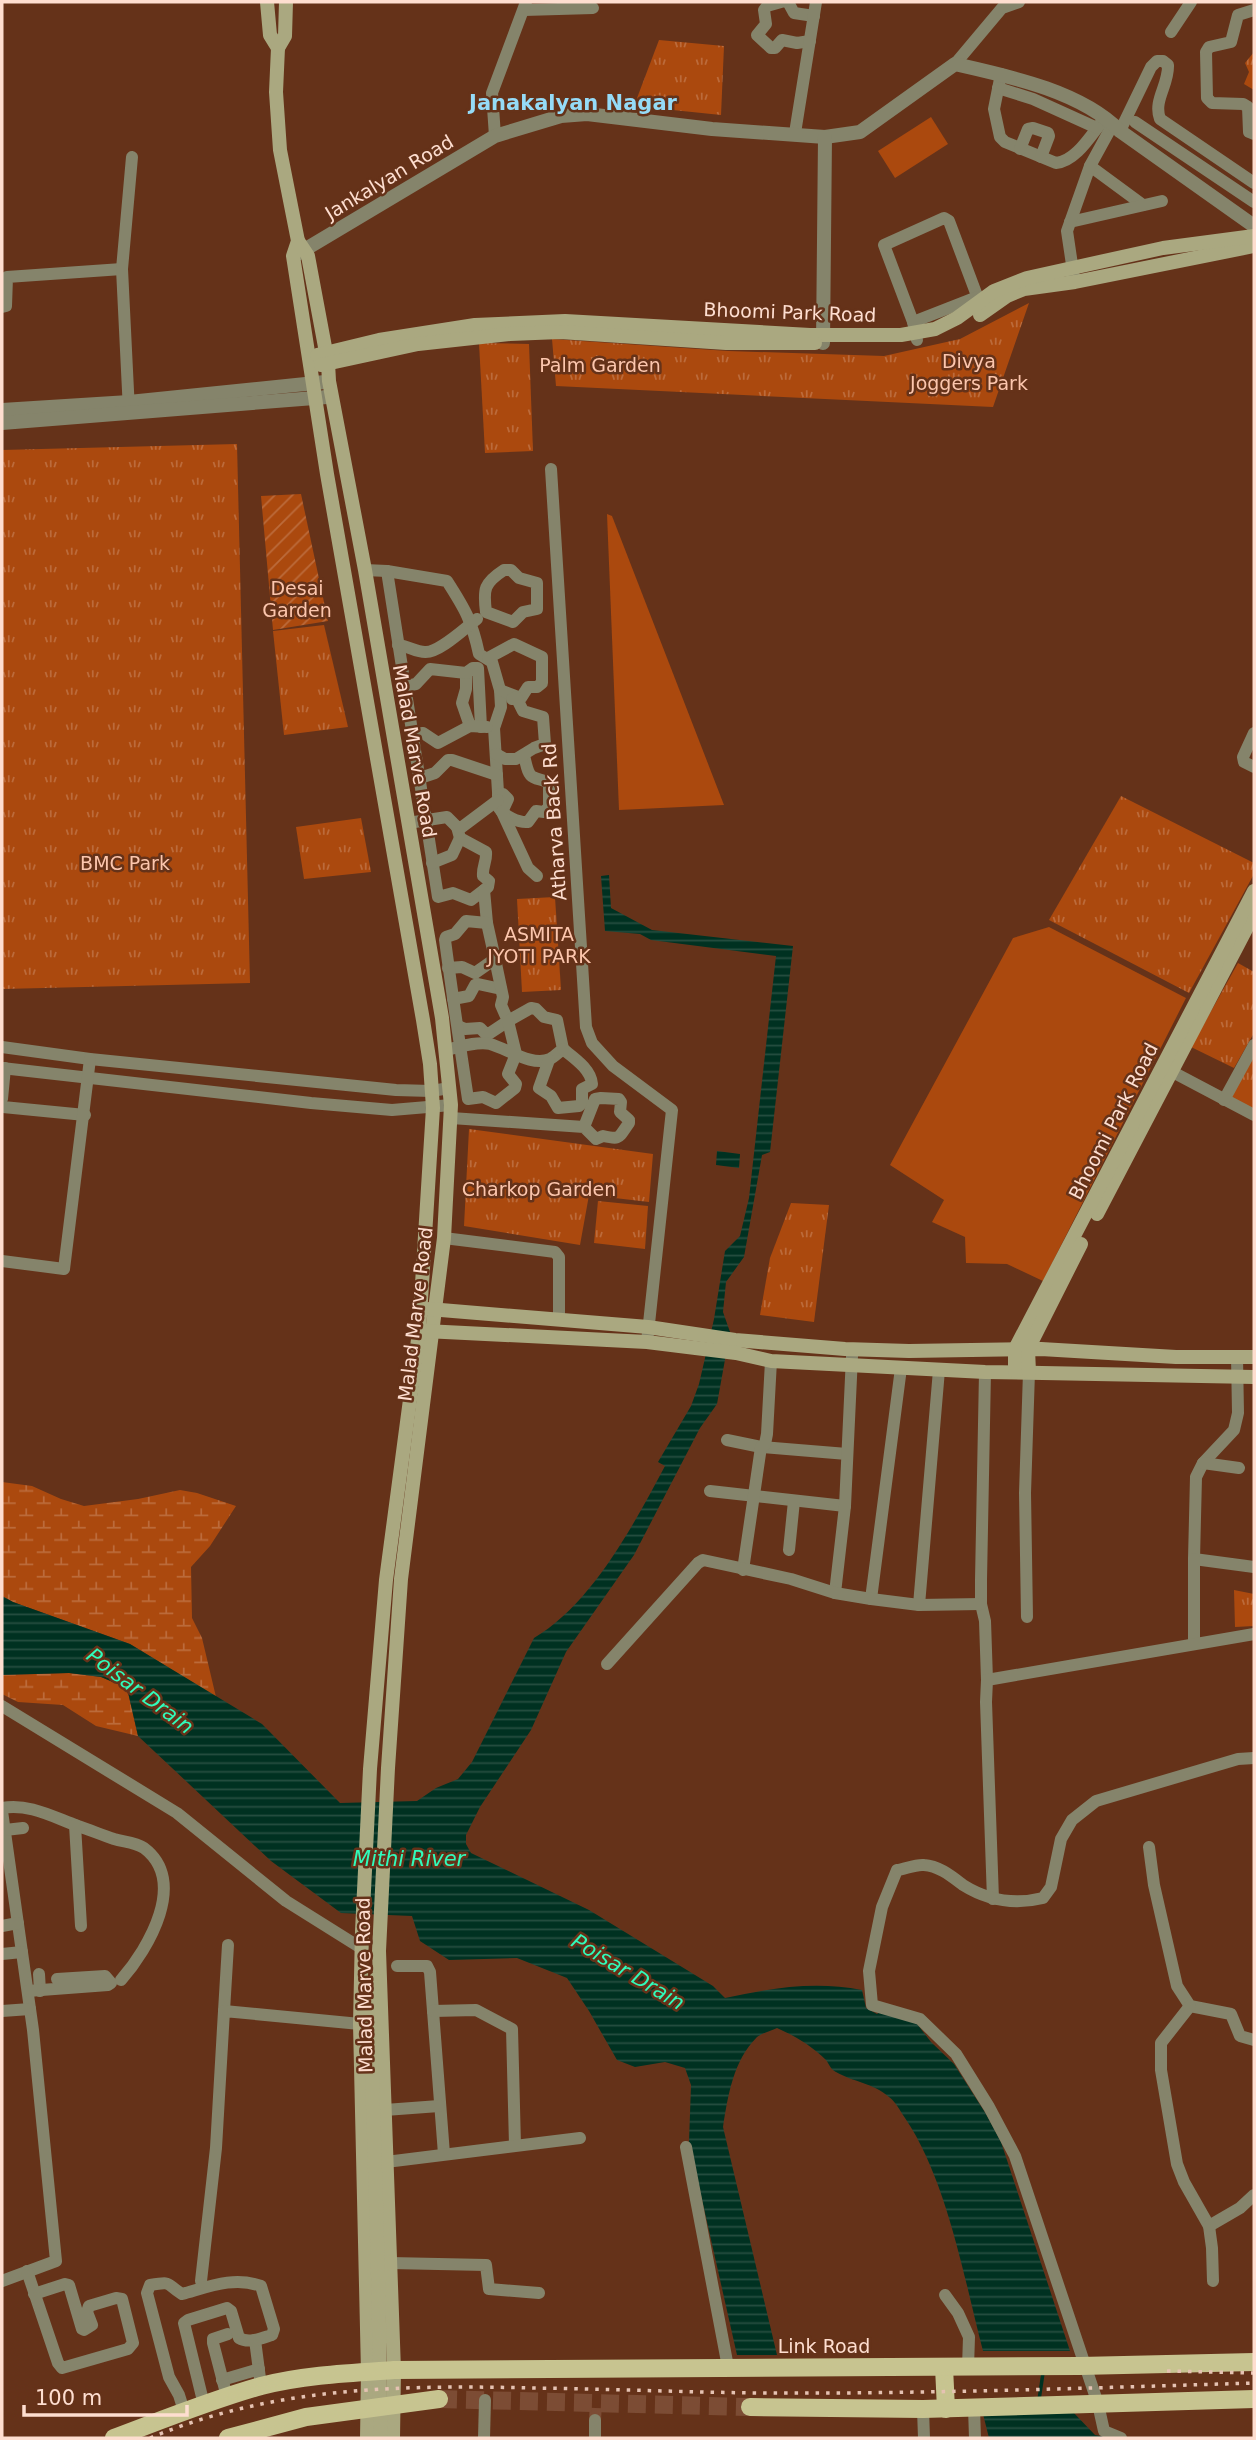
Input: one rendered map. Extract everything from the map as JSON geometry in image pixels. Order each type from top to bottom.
[{"type":"main road","points":[[267,2],[270,35],[278,48]]},
{"type":"main road","points":[[286,2],[285,36],[278,48],[276,92],[280,150],[299,250]]},
{"type":"main road","points":[[1073,275],[1163,248],[1254,236]]},
{"type":"main road","points":[[310,363],[437,336],[564,326],[720,336],[823,339],[868,339],[915,331],[944,335],[980,305],[1007,296],[1028,283],[1254,246]]},
{"type":"main road","name":"Malad Marve Road","points":[[299,250],[308,256],[365,570],[442,1018],[451,1112],[444,1238],[436,1309],[426,1331],[386,1580],[370,1769],[360,2024],[368,2372],[367,2438]]},
{"type":"main road","name":"Malad Marve Road","points":[[299,250],[314,392],[423,1020],[433,1108],[420,1309],[426,1331],[401,1579],[380,1932],[394,2370],[393,2438]]},
{"type":"main road","points":[[326,468],[345,465]]},
{"type":"main road","points":[[341,551],[361,550]]},
{"type":"main road","name":"Bhoomi Park Road","points":[[1022,1371],[1021,1349],[1251,911],[1254,891]]},
{"type":"main road","points":[[420,1309],[559,1319],[771,1361],[985,1372],[1254,1377]]},
{"type":"main road","points":[[426,1331],[647,1335],[909,1351],[1021,1349],[1176,1357],[1254,1357]]},
{"type":"main road","points":[[808,1346],[808,1363]]},
{"type":"main road","points":[[380,1966],[370,1996],[381,2360],[380,2438]]},
{"type":"main road","name":"Link Road","points":[[368,2372],[1254,2362]]},
{"type":"main road","points":[[944,2367],[946,2409]]},
{"type":"main road","points":[[114,2438],[204,2405],[224,2389],[260,2378],[294,2380],[368,2372]]},
{"type":"main road","points":[[228,2438],[306,2417],[439,2399]]},
{"type":"main road","points":[[750,2407],[946,2409],[1254,2399]]},
{"type":"street","points":[[795,133],[810,41],[813,7],[794,13],[788,2],[784,2],[767,6],[764,10],[766,24],[757,35],[771,48],[785,40],[797,43],[810,41]]},
{"type":"street","points":[[1019,2],[1001,5],[956,64],[1000,81],[1077,101],[1254,226]]},
{"type":"street","points":[[1171,32],[1191,2]]},
{"type":"street","points":[[495,136],[492,93],[525,6],[593,8]]},
{"type":"street","points":[[1254,10],[1238,15],[1231,43],[1209,47],[1206,52],[1207,98],[1212,103],[1243,104],[1248,107],[1249,132],[1254,134]]},
{"type":"street","points":[[1073,275],[1067,231],[1090,166],[1112,127],[1157,61],[1168,65],[1168,73],[1156,108],[1160,119],[1254,183]]},
{"type":"street","name":"Jankalyan Road","points":[[299,250],[495,136],[561,116],[586,114],[712,129],[825,137],[860,132],[956,64]]},
{"type":"street","points":[[1000,81],[994,109],[1000,137],[1005,142],[1056,163],[1063,162],[1112,127],[1136,120],[1254,202]]},
{"type":"street","points":[[1020,149],[1028,129],[1048,133],[1041,157]]},
{"type":"street","points":[[823,339],[825,137]]},
{"type":"street","points":[[129,408],[122,269],[132,157]]},
{"type":"street","points":[[1090,166],[1143,205]]},
{"type":"street","points":[[1070,222],[1162,201]]},
{"type":"street","points":[[944,218],[949,221],[980,305],[915,331],[884,246],[944,218]]},
{"type":"street","points":[[2,307],[6,306],[7,277],[122,269]]},
{"type":"street","points":[[314,392],[329,381]]},
{"type":"street","points":[[2,423],[129,408],[314,392],[332,397]]},
{"type":"street","points":[[2,410],[129,408]]},
{"type":"street","name":"Atharva Back Rd","points":[[551,469],[586,1027],[592,1043],[613,1066],[672,1110],[647,1335]]},
{"type":"street","points":[[365,570],[447,581],[473,623],[479,654],[492,662],[500,690],[501,707]]},
{"type":"street","points":[[486,612],[484,594],[489,580],[504,570],[511,570],[519,578],[537,583],[537,610],[523,612],[513,622],[514,644]]},
{"type":"street","points":[[387,571],[426,820],[432,863],[438,897],[453,893],[471,900],[488,887],[489,881],[483,876],[486,852],[459,833],[447,817],[426,820],[408,823]]},
{"type":"street","points":[[398,645],[428,653],[438,649],[486,612]]},
{"type":"street","points":[[486,612],[513,622]]},
{"type":"street","points":[[488,658],[514,644]]},
{"type":"street","points":[[500,690],[521,698],[528,687],[537,687],[542,682],[542,657],[514,644]]},
{"type":"street","points":[[405,686],[416,684],[430,669],[466,673],[478,668],[482,727]]},
{"type":"street","points":[[466,673],[466,689],[461,703],[482,727],[496,754],[499,802],[525,862],[537,876]]},
{"type":"street","points":[[412,734],[424,733],[438,743],[482,727],[501,707],[516,697]]},
{"type":"street","points":[[496,754],[516,759],[545,744],[543,717],[523,710],[516,697]]},
{"type":"street","points":[[1254,733],[1242,757],[1244,762],[1254,767]]},
{"type":"street","points":[[499,802],[523,822],[528,822],[536,811],[544,812],[549,807],[549,784],[545,780],[533,778],[528,772],[524,756]]},
{"type":"street","points":[[419,778],[435,773],[448,760],[497,775]]},
{"type":"street","points":[[432,863],[452,855],[462,827],[499,802]]},
{"type":"street","points":[[468,1099],[483,1097],[496,1103],[515,1088],[516,1084],[508,1072],[516,1054],[501,1005],[503,997],[487,923],[484,890]]},
{"type":"street","points":[[466,900],[467,921],[445,940],[470,1120]]},
{"type":"street","points":[[467,921],[487,923]]},
{"type":"street","points":[[449,968],[462,967],[475,972],[495,958]]},
{"type":"street","points":[[453,999],[469,996],[478,984],[501,989]]},
{"type":"street","points":[[458,1026],[465,1029],[480,1028],[487,1035],[531,1009],[536,1009],[544,1017],[557,1020],[563,1049],[578,1061],[592,1078],[592,1084],[582,1089],[582,1103],[574,1107],[558,1108],[551,1096],[539,1088],[549,1060],[563,1049]]},
{"type":"street","points":[[446,1050],[488,1043],[530,1060],[549,1060]]},
{"type":"street","points":[[1224,1100],[1254,1045]]},
{"type":"street","points":[[2,1047],[90,1059],[396,1090],[431,1091],[450,1088]]},
{"type":"street","points":[[2,1261],[64,1269],[90,1059]]},
{"type":"street","points":[[122,1082],[124,1062]]},
{"type":"street","points":[[2,1098],[4,1068],[392,1110],[433,1108],[470,1120],[577,1127],[574,1107]]},
{"type":"street","points":[[180,1089],[183,1068]]},
{"type":"street","points":[[1167,1069],[1254,1115]]},
{"type":"street","points":[[2,1105],[85,1115]]},
{"type":"street","points":[[444,1238],[555,1252],[559,1257],[559,1319]]},
{"type":"street","points":[[835,1593],[845,1506],[852,1349]]},
{"type":"street","points":[[1194,1643],[1196,1477],[1201,1467],[1234,1430],[1238,1413],[1237,1357]]},
{"type":"street","points":[[743,1570],[761,1447],[765,1444],[767,1433],[771,1361]]},
{"type":"street","points":[[871,1599],[901,1367]]},
{"type":"street","points":[[919,1605],[939,1370]]},
{"type":"street","points":[[1022,1371],[1027,1617]]},
{"type":"street","points":[[985,1372],[981,1604],[985,1621],[985,1702],[993,1899]]},
{"type":"street","points":[[727,1440],[761,1447],[847,1454]]},
{"type":"street","points":[[1201,1467],[1237,1470]]},
{"type":"street","points":[[710,1491],[845,1506]]},
{"type":"street","points":[[789,1550],[794,1501]]},
{"type":"street","points":[[1194,1559],[1254,1567]]},
{"type":"street","points":[[607,1664],[703,1560],[791,1579],[835,1593],[871,1599],[919,1605],[981,1604]]},
{"type":"street","points":[[987,1680],[1254,1634]]},
{"type":"street","points":[[2,1706],[177,1813],[286,1901],[361,1948]]},
{"type":"street","points":[[1121,2438],[1104,2431],[1090,2405],[1083,2366],[1015,2156],[989,2107],[956,2054],[920,2018],[872,2005],[869,1971],[882,1907],[897,1870],[923,1865],[948,1873],[965,1886],[993,1899],[1031,1901],[1043,1898],[1051,1887],[1061,1839],[1072,1820],[1096,1801],[1238,1759],[1254,1758]]},
{"type":"street","points":[[2,2281],[56,2261],[30,2009],[35,1974],[22,1952],[2,1809],[13,1806],[37,1810],[138,1844],[158,1862],[164,1875],[161,1904],[149,1939],[121,1980]]},
{"type":"street","points":[[75,1825],[81,1926]]},
{"type":"street","points":[[5,1830],[23,1828]]},
{"type":"street","points":[[1149,1847],[1154,1885],[1177,1986],[1190,2006],[1231,2014],[1240,2036],[1254,2040]]},
{"type":"street","points":[[2,1926],[18,1923]]},
{"type":"street","points":[[201,2281],[216,2148],[229,1945]]},
{"type":"street","points":[[2,1954],[22,1952]]},
{"type":"street","points":[[397,1966],[427,1966],[430,1972],[444,2154]]},
{"type":"street","points":[[34,1991],[111,1983],[105,1976],[57,1979]]},
{"type":"street","points":[[1190,2006],[1161,2043],[1161,2070],[1177,2164],[1209,2226],[1213,2281]]},
{"type":"street","points":[[2,2011],[30,2009]]},
{"type":"street","points":[[433,2011],[476,2010],[512,2029],[515,2145]]},
{"type":"street","points":[[224,2011],[360,2024]]},
{"type":"street","points":[[385,2110],[439,2106]]},
{"type":"street","points":[[386,2162],[580,2138]]},
{"type":"street","points":[[686,2147],[728,2367]]},
{"type":"street","points":[[1209,2226],[1240,2208],[1254,2195]]},
{"type":"street","points":[[390,2263],[486,2264],[489,2289],[539,2293]]},
{"type":"street","points":[[27,2271],[34,2294],[58,2363],[62,2368],[128,2349],[133,2343],[122,2300],[116,2298],[89,2306],[87,2312],[92,2325],[84,2330],[69,2285],[34,2294]]},
{"type":"street","points":[[184,2411],[169,2377],[147,2293],[150,2285],[166,2282],[182,2294],[230,2281],[261,2286],[274,2329],[272,2335],[244,2342],[239,2339],[231,2311],[227,2308],[184,2323],[204,2405]]},
{"type":"street","points":[[945,2295],[970,2337],[974,2367]]},
{"type":"street","points":[[224,2389],[214,2339],[228,2334]]},
{"type":"street","points":[[255,2340],[260,2378]]},
{"type":"street","points":[[484,2438],[485,2400]]},
{"type":"street","points":[[975,2438],[978,2408]]},
{"type":"street","points":[[923,2409],[924,2438]]},
{"type":"street","points":[[594,2438],[595,2420]]},
{"type":"green space","points":[[659,40],[724,46],[721,115],[634,106]]},
{"type":"green space","points":[[1254,52],[1254,90],[1244,84],[1249,72],[1245,63]]},
{"type":"green space","points":[[931,117],[948,144],[895,178],[878,151]]},
{"type":"green space","name":"Divya Joggers Park","points":[[1029,303],[993,407],[556,386],[552,339],[728,351],[884,356],[960,339]]},
{"type":"green space","points":[[479,343],[529,344],[533,451],[485,453]]},
{"type":"green space","name":"BMC Park","points":[[237,444],[250,983],[2,989],[2,450]]},
{"type":"green space","name":"Desai Garden","points":[[301,494],[328,621],[273,630],[261,496]]},
{"type":"green space","points":[[607,514],[612,516],[724,805],[619,810]]},
{"type":"green space","points":[[324,625],[348,727],[284,735],[273,631]]},
{"type":"green space","points":[[1121,796],[1254,863],[1254,874],[1189,993],[1049,920]]},
{"type":"green space","points":[[361,818],[371,872],[304,879],[296,827]]},
{"type":"green space","name":"ASMITA JYOTI PARK","points":[[555,897],[561,990],[522,992],[517,899]]},
{"type":"green space","points":[[1049,927],[1186,998],[1043,1281],[1007,1264],[966,1263],[965,1237],[932,1222],[944,1200],[890,1165],[1013,938]]},
{"type":"green space","points":[[1238,963],[1254,972],[1254,1033],[1234,1068],[1191,1047]]},
{"type":"green space","points":[[1254,1051],[1254,1115],[1227,1101]]},
{"type":"green space","name":"Charkop Garden","points":[[469,1129],[653,1154],[649,1202],[589,1195],[580,1245],[464,1226]]},
{"type":"green space","points":[[598,1201],[648,1206],[645,1249],[594,1243]]},
{"type":"green space","points":[[791,1203],[829,1205],[814,1322],[760,1315],[770,1258]]},
{"type":"green space","points":[[2,1482],[32,1486],[84,1506],[180,1490],[236,1506],[210,1546],[191,1567],[192,1618],[202,1638],[216,1697],[130,1644],[2,1596]]},
{"type":"green space","points":[[1234,1590],[1254,1594],[1254,1626],[1235,1627]]},
{"type":"green space","points":[[69,1673],[101,1677],[127,1688],[138,1736],[96,1726],[63,1705],[18,1702],[2,1694],[2,1675]]},
{"type":"water","name":"Mithi River","points":[[609,875],[611,908],[652,930],[793,946],[770,1152],[762,1155],[744,1257],[726,1282],[723,1312],[730,1332],[717,1404],[700,1428],[634,1555],[566,1652],[531,1730],[480,1807],[466,1835],[466,1844],[471,1853],[589,1910],[713,1986],[725,1998],[793,1987],[844,1987],[862,1990],[866,2008],[877,2014],[886,2008],[914,2020],[931,2042],[954,2064],[1001,2142],[1070,2351],[983,2351],[943,2200],[920,2143],[905,2118],[894,2101],[883,2092],[834,2071],[815,2050],[777,2028],[757,2037],[742,2057],[733,2079],[723,2127],[777,2355],[737,2355],[689,2142],[691,2085],[685,2068],[665,2062],[635,2067],[617,2060],[567,1978],[517,1958],[449,1960],[420,1941],[412,1916],[341,1913],[271,1861],[138,1736],[127,1688],[101,1677],[69,1673],[2,1675],[2,1596],[130,1644],[262,1724],[340,1803],[417,1801],[436,1788],[458,1779],[472,1762],[534,1638],[575,1605],[593,1584],[640,1513],[665,1466],[658,1462],[691,1406],[699,1384],[714,1319],[725,1251],[740,1236],[749,1198],[776,956],[651,940],[640,934],[605,931],[601,876]]},
{"type":"water","points":[[717,1151],[740,1154],[739,1168],[716,1165]]},
{"type":"water","points":[[982,2410],[1073,2412],[1095,2435],[1112,2438],[989,2438]]},
{"type":"waterway","name":"Poisar Drain","points":[[1039,2400],[1043,2373]]},
{"type":"tunnel","points":[[439,2399],[750,2407]]},
{"type":"tunnel","points":[[595,2420],[596,2403]]},
{"type":"railway","points":[[1167,2371],[1254,2373]]},
{"type":"railway","points":[[150,2438],[244,2408],[339,2392],[388,2389],[485,2387],[820,2393],[1254,2383]]},
{"type":"district","name":"Janakalyan Nagar","points":[[573,103]]},
{"type":"park label","name":"Palm Garden","points":[[600,365]]}]
